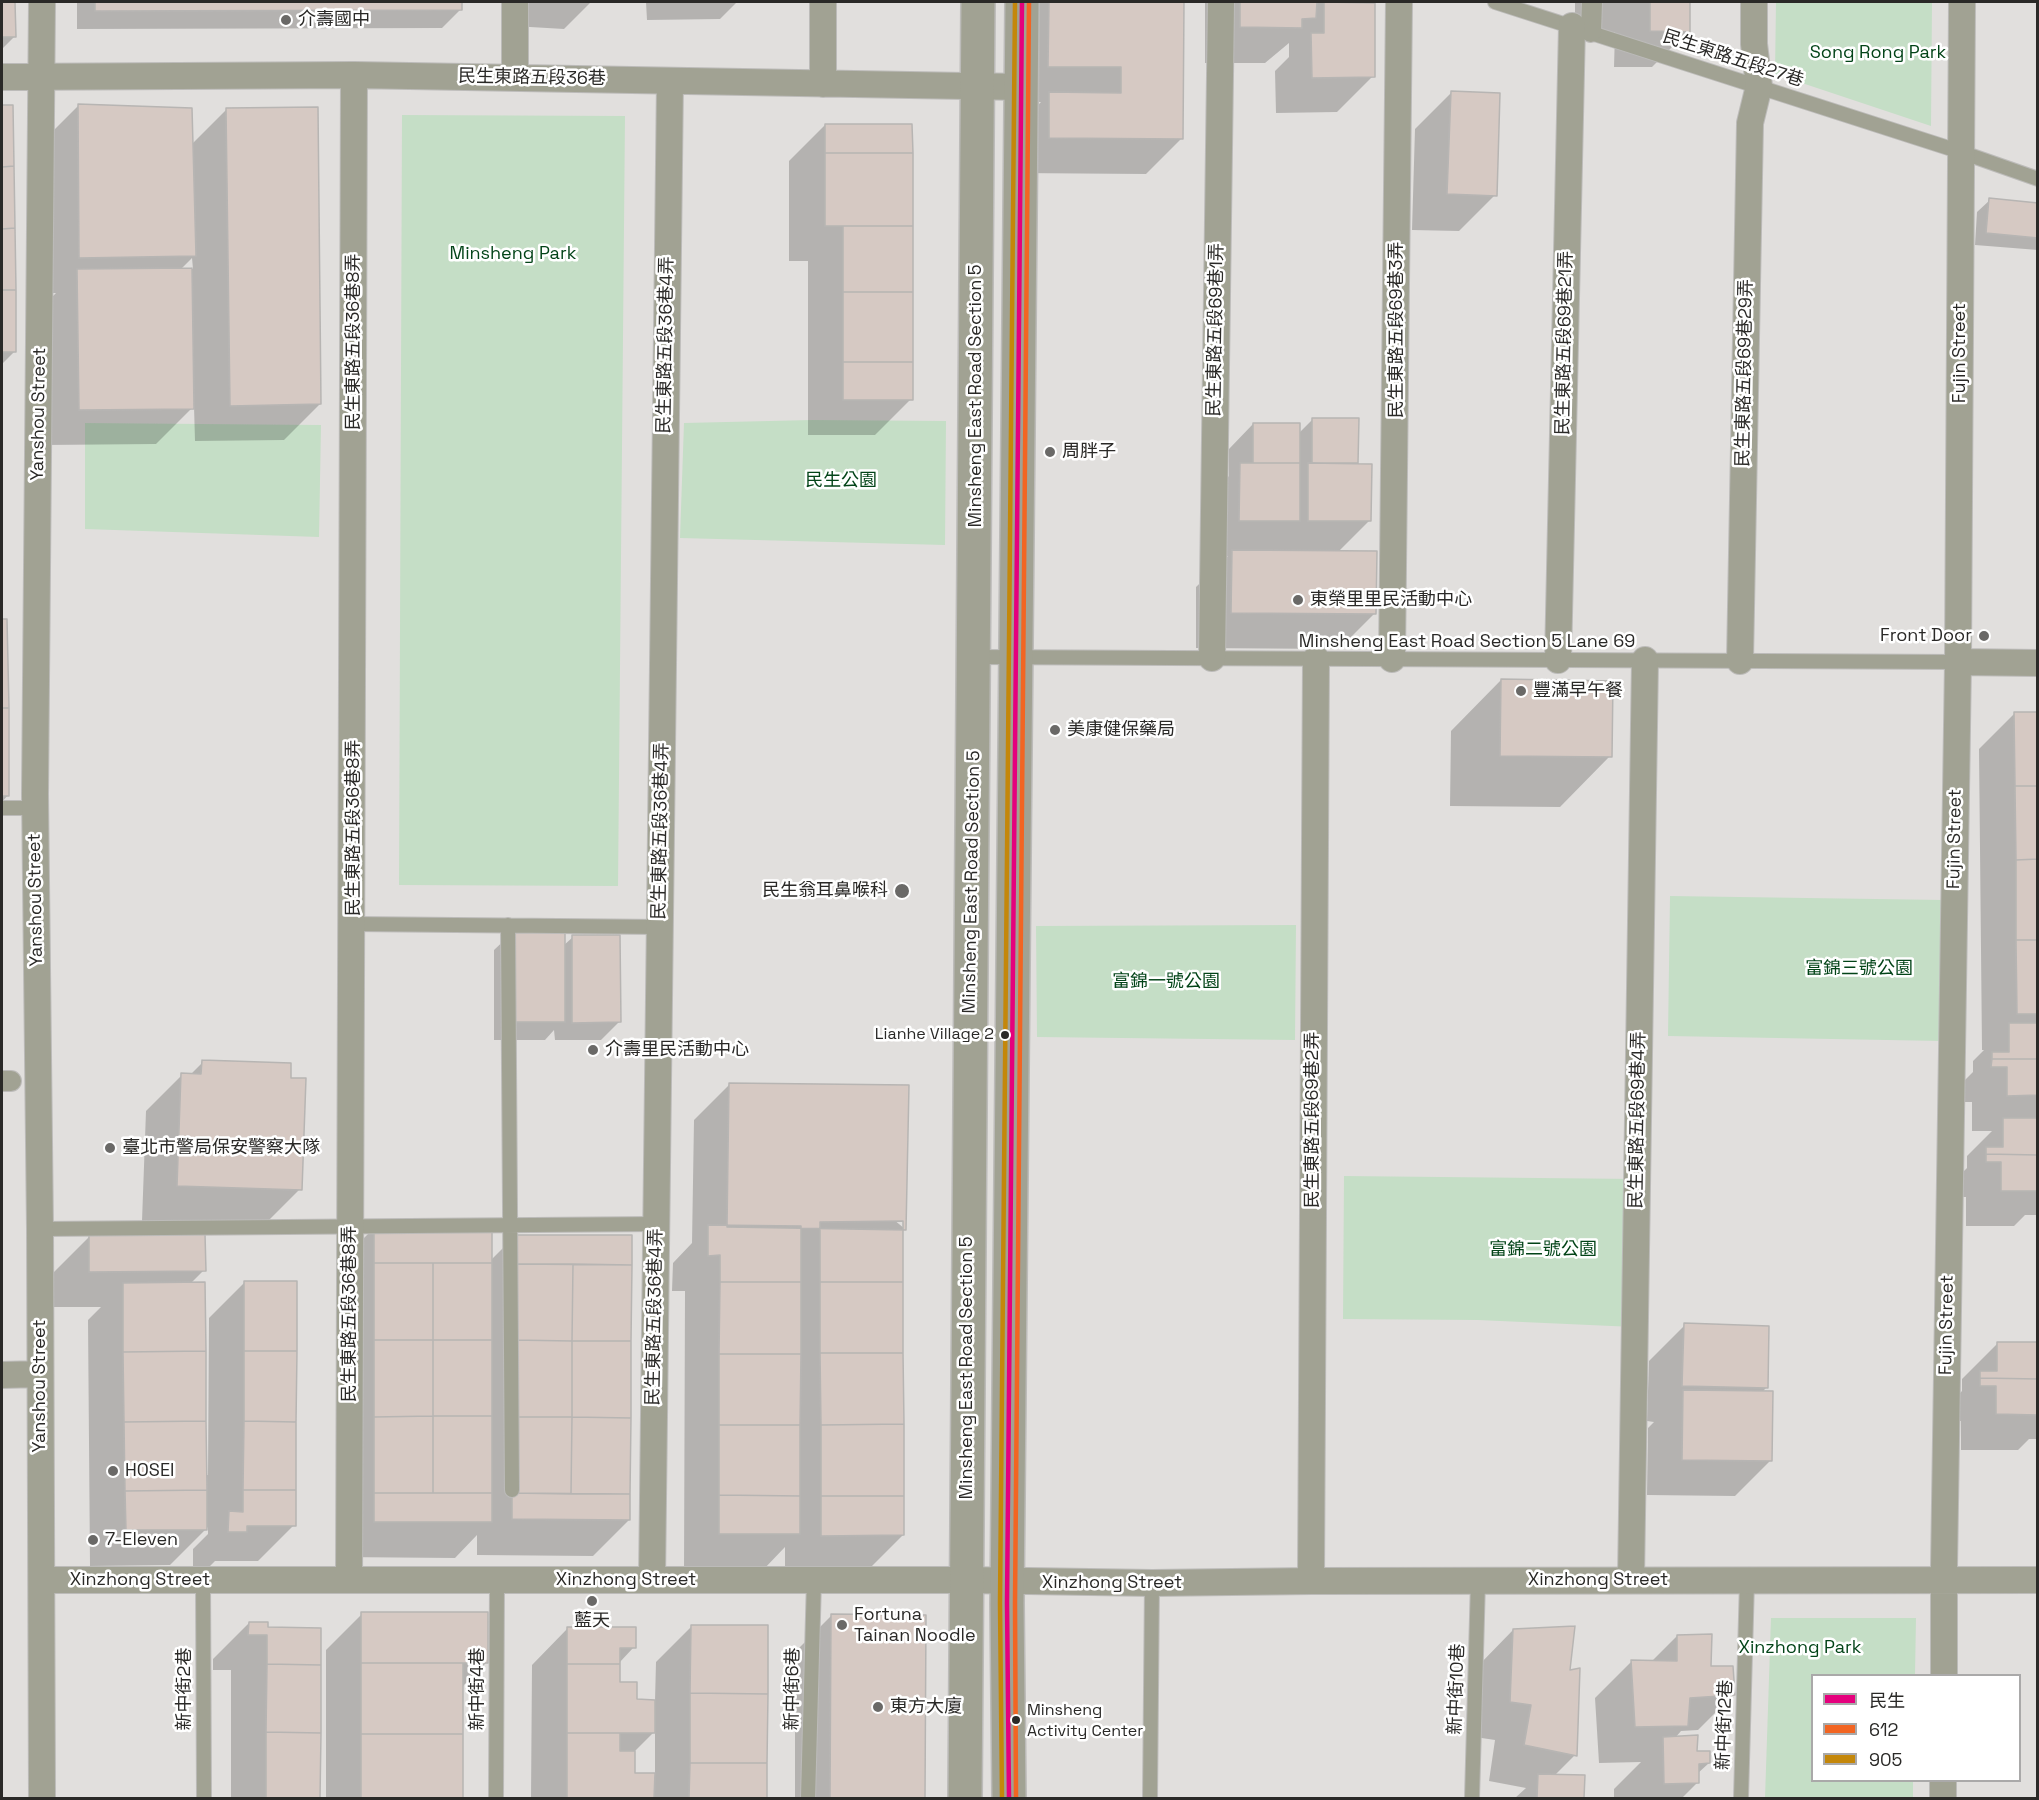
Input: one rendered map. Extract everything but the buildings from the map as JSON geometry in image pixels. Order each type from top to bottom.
[{"type":"street","name":"Yanshou Street","points":[[42,2],[35,808],[40,1229],[42,1798]]},
{"type":"street","points":[[515,78],[516,2]]},
{"type":"street","points":[[823,2],[824,84]]},
{"type":"street","name":"Minsheng East Road Section 5","points":[[965,1798],[978,2]]},
{"type":"street","points":[[1009,1798],[1008,1582],[1022,2]]},
{"type":"street","name":"民生東路五段69巷1弄","points":[[1212,658],[1221,2]]},
{"type":"street","name":"民生東路五段69巷3弄","points":[[1392,659],[1399,2]]},
{"type":"street","points":[[1582,29],[1592,2]]},
{"type":"street","points":[[1754,2],[1754,44],[1759,86]]},
{"type":"street","name":"Fujin Street","points":[[1944,1674],[1958,662],[1962,2]]},
{"type":"street","name":"民生東路五段69巷21弄","points":[[1558,660],[1582,29]]},
{"type":"street","name":"民生東路五段36巷","points":[[2,77],[354,75],[1021,87]]},
{"type":"street","name":"民生東路五段36巷8弄","points":[[350,1580],[354,75]]},
{"type":"street","name":"民生東路五段36巷4弄","points":[[652,1580],[670,81]]},
{"type":"street","name":"民生東路五段69巷29弄","points":[[1740,661],[1750,123],[1759,86]]},
{"type":"street","name":"民生東路五段69巷2弄","points":[[1311,1581],[1316,659]]},
{"type":"street","name":"民生東路五段69巷4弄","points":[[1631,1580],[1645,660]]},
{"type":"street","points":[[1958,662],[2037,663]]},
{"type":"street","points":[[2,1375],[39,1374]]},
{"type":"street","name":"Xinzhong Street","points":[[42,1580],[965,1580],[1152,1583],[2037,1580]]},
{"type":"street","points":[[1943,1782],[1943,1798]]},
{"type":"lane","name":"民生東路五段27巷","points":[[1495,2],[1759,86],[2037,179]]},
{"type":"lane","name":"Minsheng East Road Section 5 Lane 69","points":[[975,657],[1958,662]]},
{"type":"lane","points":[[2,808],[35,808]]},
{"type":"lane","points":[[353,924],[660,927]]},
{"type":"lane","points":[[508,925],[512,1490]]},
{"type":"lane","points":[[40,1229],[656,1224]]},
{"type":"lane","name":"新中街2巷","points":[[203,1580],[204,1798]]},
{"type":"lane","name":"新中街4巷","points":[[496,1798],[497,1580]]},
{"type":"lane","name":"新中街6巷","points":[[808,1798],[814,1580]]},
{"type":"lane","name":"新中街10巷","points":[[1472,1798],[1478,1581]]},
{"type":"lane","name":"新中街12巷","points":[[1742,1798],[1748,1581]]},
{"type":"lane","points":[[1150,1798],[1152,1583]]},
{"type":"green space","name":"Song Rong Park","points":[[1776,2],[1932,2],[1931,126],[1775,74]]},
{"type":"green space","name":"Minsheng Park","points":[[402,115],[625,116],[618,886],[399,885]]},
{"type":"green space","name":"民生公園","points":[[812,420],[946,421],[945,545],[680,538],[684,423]]},
{"type":"green space","points":[[85,423],[321,425],[319,537],[85,529]]},
{"type":"green space","name":"富錦三號公園","points":[[1670,896],[1944,900],[1942,1041],[1668,1036]]},
{"type":"green space","name":"富錦一號公園","points":[[1296,925],[1295,1040],[1037,1037],[1036,926]]},
{"type":"green space","name":"富錦二號公園","points":[[1344,1176],[1636,1179],[1634,1327],[1478,1320],[1343,1319]]},
{"type":"green space","name":"Xinzhong Park","points":[[1771,1618],[1916,1618],[1915,1674],[1811,1674],[1811,1782],[1913,1782],[1913,1798],[1765,1798]]},
{"type":"transit line","name":"905","points":[[1002,1798],[1000,1603],[1015,2]]},
{"type":"transit line","name":"民生","points":[[1009,1798],[1007,1603],[1022,2]]},
{"type":"transit line","name":"612","points":[[1016,1798],[1015,1603],[1029,2]]},
{"type":"place","name":"介壽國中","points":[[286,20]]},
{"type":"place","name":"周胖子","points":[[1050,452]]},
{"type":"place","name":"東榮里里民活動中心","points":[[1298,600]]},
{"type":"place","name":"Front Door","points":[[1984,636]]},
{"type":"place","name":"豐滿早午餐","points":[[1521,691]]},
{"type":"place","name":"美康健保藥局","points":[[1055,730]]},
{"type":"place","name":"民生翁耳鼻喉科","points":[[902,891]]},
{"type":"place","name":"Lianhe Village 2","points":[[1005,1035]]},
{"type":"place","name":"介壽里民活動中心","points":[[593,1050]]},
{"type":"place","name":"臺北市警局保安警察大隊","points":[[110,1148]]},
{"type":"place","name":"HOSEI","points":[[113,1471]]},
{"type":"place","name":"7-Eleven","points":[[93,1540]]},
{"type":"place","name":"藍天","points":[[592,1601]]},
{"type":"place","name":"Fortuna Tainan Noodle","points":[[842,1625]]},
{"type":"place","name":"東方大廈","points":[[878,1707]]},
{"type":"place","name":"Minsheng Activity Center","points":[[1016,1720]]}]
